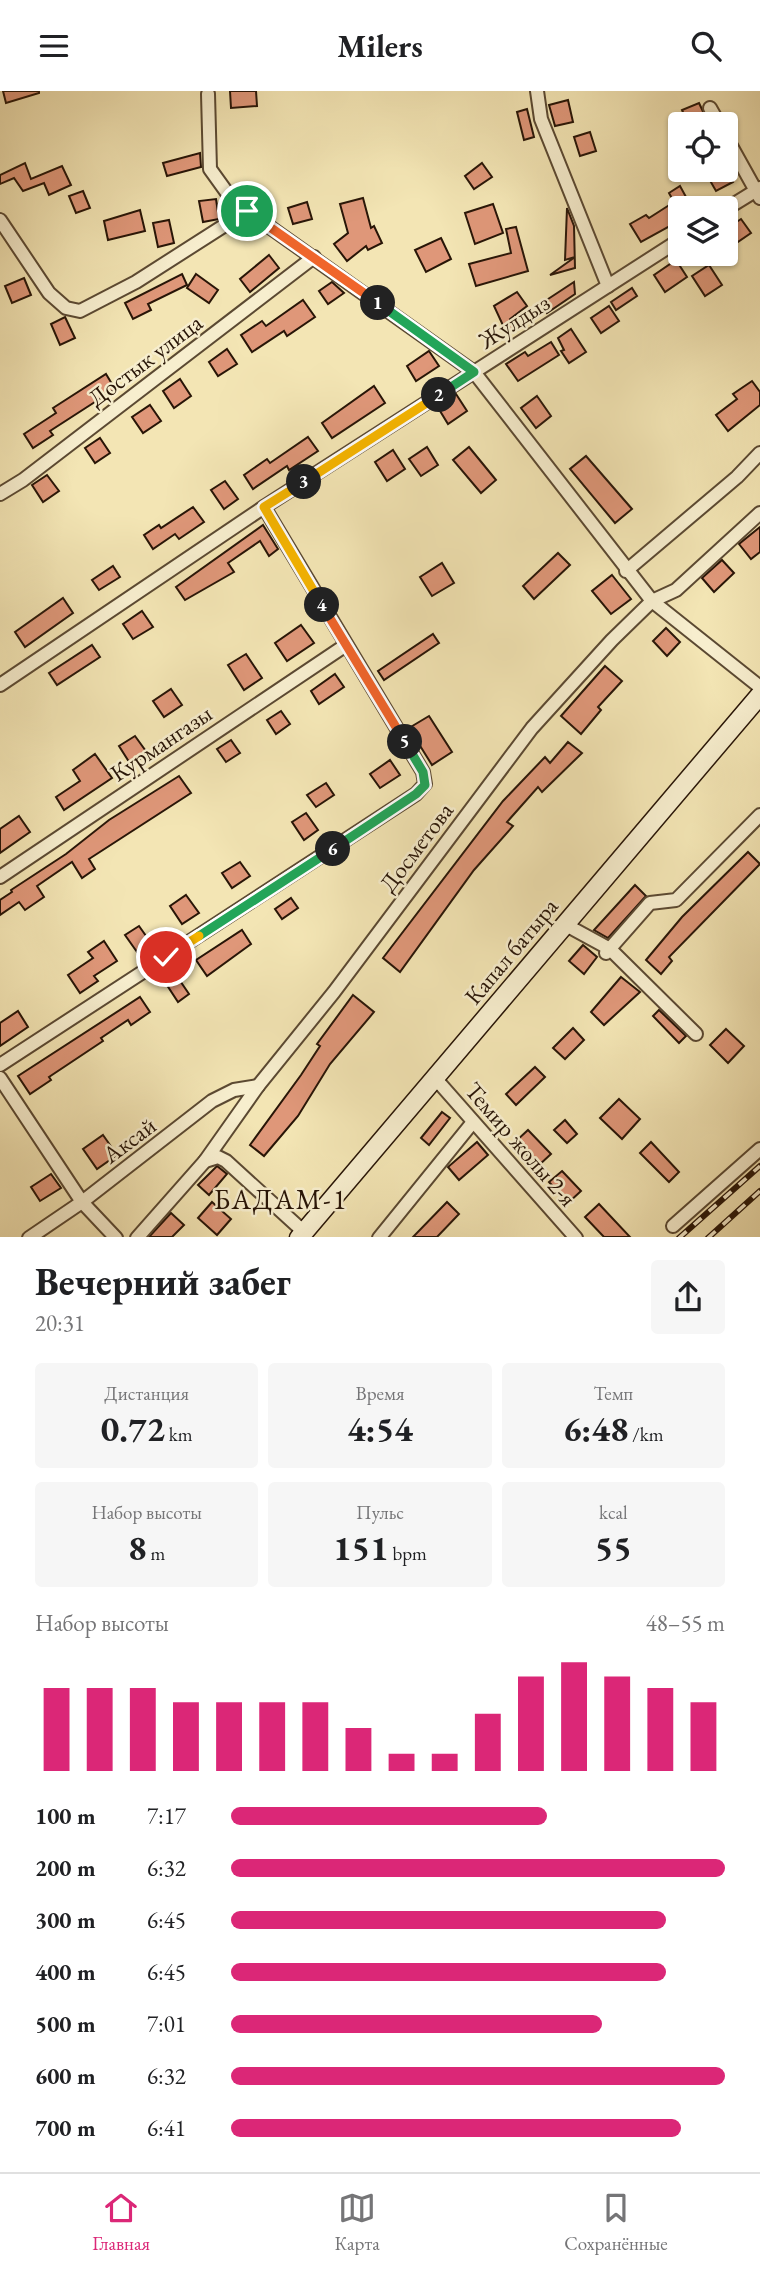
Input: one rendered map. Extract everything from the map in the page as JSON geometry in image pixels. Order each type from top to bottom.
[{"type":"main road","name":"Капал батыра","points":[[302,1235],[760,695]]},
{"type":"street","points":[[537,91],[541,119],[608,285]]},
{"type":"street","points":[[208,94],[210,169],[233,201],[474,372],[544,460],[626,571],[652,601],[760,687]]},
{"type":"street","points":[[710,108],[712,112]]},
{"type":"street","points":[[738,157],[759,192],[738,203]]},
{"type":"street","points":[[0,220],[49,293],[66,308],[80,310],[136,282],[247,211]]},
{"type":"street","name":"Жулдыз","points":[[0,685],[264,507],[668,247]]},
{"type":"street","name":"Достык улица","points":[[0,494],[23,480],[314,257]]},
{"type":"street","points":[[626,571],[737,477],[760,453]]},
{"type":"street","points":[[0,1065],[416,794],[425,785],[423,772],[264,507]]},
{"type":"street","name":"Досметова","points":[[137,1237],[205,1161],[258,1086],[334,992],[532,728],[603,649],[652,601],[676,590],[760,513]]},
{"type":"street","name":"Курмангазы","points":[[0,877],[346,645]]},
{"type":"street","points":[[608,951],[650,903],[676,900],[760,815]]},
{"type":"street","points":[[566,925],[608,951],[696,1034]]},
{"type":"street","points":[[0,1078],[82,1202],[116,1237]]},
{"type":"street","name":"Темир жолы 2-я","points":[[435,1078],[576,1237]]},
{"type":"street","name":"Аксай","points":[[29,1237],[82,1202],[212,1101],[234,1090],[258,1086]]},
{"type":"street","points":[[379,1237],[473,1122]]},
{"type":"street","points":[[673,1226],[760,1149]]},
{"type":"street","points":[[205,1161],[218,1157],[226,1161],[302,1235]]},
{"type":"building","points":[[3,91],[39,91],[39,93],[6,103]]},
{"type":"building","points":[[230,91],[256,91],[257,106],[231,108]]},
{"type":"building","points":[[568,100],[573,122],[555,126],[549,105]]},
{"type":"building","points":[[699,103],[703,112],[683,112],[682,110]]},
{"type":"building","points":[[527,109],[534,137],[524,140],[517,112]]},
{"type":"building","points":[[590,132],[596,151],[580,156],[574,137]]},
{"type":"building","points":[[200,153],[201,167],[167,176],[163,163]]},
{"type":"building","points":[[25,163],[31,179],[62,166],[71,185],[49,195],[44,183],[23,191],[14,178],[0,184],[0,175]]},
{"type":"building","points":[[482,163],[492,177],[474,189],[465,176]]},
{"type":"building","points":[[711,182],[733,182],[716,191]]},
{"type":"building","points":[[680,186],[685,196],[671,196],[669,193]]},
{"type":"building","points":[[83,191],[90,208],[76,213],[69,196]]},
{"type":"building","points":[[363,198],[371,228],[374,226],[382,243],[368,250],[366,246],[347,261],[334,244],[348,233],[340,204]]},
{"type":"building","points":[[216,199],[219,219],[203,222],[199,201]]},
{"type":"building","points":[[307,202],[312,219],[293,224],[288,208]]},
{"type":"building","points":[[493,204],[503,233],[475,244],[465,213]]},
{"type":"building","points":[[668,206],[668,227],[641,242],[630,224],[646,215],[649,218]]},
{"type":"building","points":[[567,208],[574,226],[575,257],[565,260]]},
{"type":"building","points":[[140,210],[145,231],[108,240],[104,221]]},
{"type":"building","points":[[741,219],[751,233],[738,242],[738,221]]},
{"type":"building","points":[[169,220],[174,243],[158,247],[153,223]]},
{"type":"building","points":[[516,227],[528,271],[476,286],[469,264],[511,253],[506,229]]},
{"type":"building","points":[[441,238],[451,259],[426,272],[415,250]]},
{"type":"building","points":[[269,255],[279,268],[250,292],[240,279]]},
{"type":"building","points":[[575,257],[575,268],[550,275]]},
{"type":"building","points":[[668,265],[680,266],[687,277],[665,292],[654,275]]},
{"type":"building","points":[[710,266],[722,285],[705,296],[692,276]]},
{"type":"building","points":[[182,274],[187,285],[148,304],[151,310],[133,319],[125,303]]},
{"type":"building","points":[[196,274],[218,290],[209,303],[187,288]]},
{"type":"building","points":[[24,278],[31,295],[12,303],[5,286]]},
{"type":"building","points":[[332,282],[344,293],[328,304],[319,291]]},
{"type":"building","points":[[574,282],[575,294],[547,313],[542,303]]},
{"type":"building","points":[[632,288],[637,296],[616,310],[611,302]]},
{"type":"building","points":[[517,292],[527,306],[510,319],[514,330],[507,334],[494,306]]},
{"type":"building","points":[[303,300],[315,317],[287,336],[284,331],[252,352],[241,335],[262,321],[266,326]]},
{"type":"building","points":[[609,306],[619,321],[601,333],[591,318]]},
{"type":"building","points":[[65,317],[75,338],[60,345],[51,324]]},
{"type":"building","points":[[571,329],[586,352],[569,363],[561,351],[564,350],[558,338]]},
{"type":"building","points":[[551,342],[559,355],[518,381],[506,364],[525,352],[528,356]]},
{"type":"building","points":[[227,349],[237,364],[218,376],[209,362]]},
{"type":"building","points":[[429,351],[439,366],[416,381],[407,366]]},
{"type":"building","points":[[106,374],[115,389],[50,431],[53,435],[33,448],[24,434],[56,413],[53,408]]},
{"type":"building","points":[[180,379],[191,396],[174,408],[163,391]]},
{"type":"building","points":[[752,381],[760,392],[760,405],[728,431],[716,415],[737,399],[733,394]]},
{"type":"building","points":[[374,386],[385,403],[332,438],[322,423]]},
{"type":"building","points":[[456,394],[467,411],[448,424],[437,406]]},
{"type":"building","points":[[537,396],[551,416],[536,428],[521,408]]},
{"type":"building","points":[[150,405],[161,421],[143,433],[132,417]]},
{"type":"building","points":[[308,437],[318,451],[289,470],[287,466],[253,489],[244,475],[267,459],[270,463]]},
{"type":"building","points":[[100,438],[110,453],[95,463],[85,448]]},
{"type":"building","points":[[427,447],[438,465],[421,476],[409,459]]},
{"type":"building","points":[[469,447],[496,480],[481,493],[453,460]]},
{"type":"building","points":[[393,450],[405,469],[387,481],[375,462]]},
{"type":"building","points":[[586,456],[632,509],[615,523],[570,469]]},
{"type":"building","points":[[47,475],[59,491],[43,502],[32,485]]},
{"type":"building","points":[[225,481],[238,499],[224,509],[211,490]]},
{"type":"building","points":[[193,507],[204,522],[179,539],[175,534],[153,549],[144,535],[159,525],[161,528]]},
{"type":"building","points":[[263,525],[278,549],[269,556],[260,541],[228,563],[234,572],[185,600],[176,587]]},
{"type":"building","points":[[760,527],[760,552],[751,559],[739,544]]},
{"type":"building","points":[[558,553],[570,565],[534,599],[523,586]]},
{"type":"building","points":[[722,560],[734,573],[714,592],[702,578]]},
{"type":"building","points":[[442,563],[454,583],[432,596],[420,577]]},
{"type":"building","points":[[113,566],[120,577],[99,590],[92,580]]},
{"type":"building","points":[[612,575],[631,599],[611,614],[592,591]]},
{"type":"building","points":[[63,598],[73,613],[25,647],[15,632]]},
{"type":"building","points":[[142,611],[153,627],[133,639],[123,624]]},
{"type":"building","points":[[301,625],[314,643],[287,661],[275,643]]},
{"type":"building","points":[[666,628],[680,642],[667,656],[653,641]]},
{"type":"building","points":[[433,634],[439,643],[384,680],[378,671]]},
{"type":"building","points":[[92,645],[100,657],[57,685],[49,673]]},
{"type":"building","points":[[246,654],[262,678],[244,690],[228,665]]},
{"type":"building","points":[[605,666],[622,681],[598,707],[601,710],[581,734],[561,716]]},
{"type":"building","points":[[335,674],[344,687],[319,704],[311,691]]},
{"type":"building","points":[[171,689],[182,705],[164,717],[153,701]]},
{"type":"building","points":[[281,711],[290,724],[276,734],[267,720]]},
{"type":"building","points":[[429,716],[452,752],[432,765],[409,728]]},
{"type":"building","points":[[135,736],[148,754],[131,765],[119,746]]},
{"type":"building","points":[[231,740],[240,753],[226,762],[217,749]]},
{"type":"building","points":[[568,742],[582,753],[542,792],[538,787],[507,822],[513,826],[474,870],[400,972],[383,958],[503,801],[545,757],[550,763]]},
{"type":"building","points":[[95,754],[112,778],[64,810],[56,797],[80,781],[73,770]]},
{"type":"building","points":[[390,760],[400,775],[380,788],[370,774]]},
{"type":"building","points":[[179,776],[191,793],[89,859],[95,869],[82,878],[72,862],[37,886],[44,897],[25,910],[19,902],[0,915],[0,900],[12,892],[11,890],[66,854],[109,820]]},
{"type":"building","points":[[326,783],[334,795],[316,807],[307,795]]},
{"type":"building","points":[[306,813],[318,830],[304,840],[292,822]]},
{"type":"building","points":[[19,816],[30,832],[0,853],[0,829]]},
{"type":"building","points":[[748,852],[760,864],[669,957],[672,961],[661,974],[646,960],[682,917]]},
{"type":"building","points":[[240,862],[250,876],[232,888],[222,873]]},
{"type":"building","points":[[635,885],[646,896],[608,938],[594,930]]},
{"type":"building","points":[[186,895],[199,913],[182,924],[170,906]]},
{"type":"building","points":[[291,898],[298,908],[282,919],[275,909]]},
{"type":"building","points":[[139,926],[151,943],[137,952],[125,935]]},
{"type":"building","points":[[242,930],[251,944],[207,976],[196,960]]},
{"type":"building","points":[[104,941],[117,961],[94,976],[98,981],[80,993],[68,975],[93,958],[88,952]]},
{"type":"building","points":[[583,945],[597,957],[584,974],[569,961]]},
{"type":"building","points":[[172,969],[189,994],[178,1002],[161,976]]},
{"type":"building","points":[[621,977],[640,992],[604,1025],[591,1012]]},
{"type":"building","points":[[353,995],[374,1012],[330,1064],[298,1116],[264,1156],[250,1145],[301,1075],[320,1046],[317,1044]]},
{"type":"building","points":[[140,997],[150,1012],[131,1025],[128,1020],[101,1038],[103,1041],[49,1077],[51,1080],[30,1094],[18,1076]]},
{"type":"building","points":[[659,1010],[686,1036],[679,1043],[653,1016]]},
{"type":"building","points":[[18,1011],[28,1027],[0,1046],[0,1023]]},
{"type":"building","points":[[573,1028],[584,1040],[565,1059],[553,1048]]},
{"type":"building","points":[[726,1029],[744,1046],[728,1063],[710,1045]]},
{"type":"building","points":[[535,1067],[545,1077],[516,1105],[506,1094]]},
{"type":"building","points":[[619,1099],[640,1119],[622,1139],[600,1118]]},
{"type":"building","points":[[442,1112],[450,1118],[429,1145],[421,1138]]},
{"type":"building","points":[[565,1120],[577,1134],[567,1143],[554,1130]]},
{"type":"building","points":[[528,1130],[551,1154],[538,1166],[515,1142]]},
{"type":"building","points":[[103,1135],[117,1155],[97,1169],[83,1149]]},
{"type":"building","points":[[477,1142],[488,1155],[459,1180],[448,1167]]},
{"type":"building","points":[[651,1142],[679,1172],[669,1182],[640,1153]]},
{"type":"building","points":[[217,1166],[227,1174],[209,1195],[198,1185]]},
{"type":"building","points":[[562,1171],[581,1191],[568,1203],[549,1182]]},
{"type":"building","points":[[51,1174],[61,1188],[40,1201],[31,1187]]},
{"type":"building","points":[[212,1202],[231,1219],[217,1235],[198,1218]]},
{"type":"building","points":[[447,1202],[459,1214],[437,1237],[413,1237]]},
{"type":"building","points":[[599,1204],[630,1237],[604,1237],[585,1217]]},
{"type":"building","points":[[171,1213],[184,1225],[172,1237],[149,1237]]},
{"type":"railway","points":[[680,1237],[760,1166]]},
{"type":"railway","points":[[709,1237],[760,1191]]},
{"type":"district","name":"БАДАМ-1","points":[[281,1199]]},
{"type":"route","points":[[166,957],[416,794],[425,785],[423,772],[264,507],[474,372],[247,211]]}]
